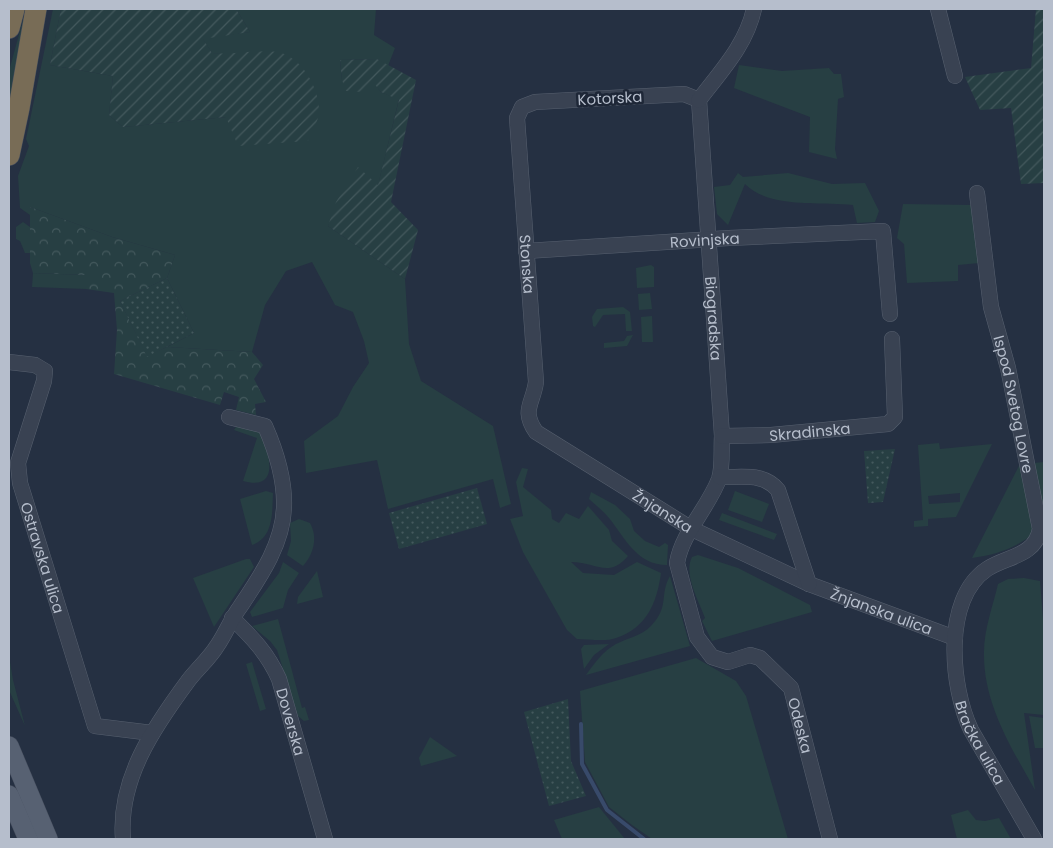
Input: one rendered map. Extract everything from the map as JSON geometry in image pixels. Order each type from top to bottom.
[{"type":"highway","points":[[9,28],[14,9]]},
{"type":"highway","points":[[9,155],[20,108],[36,9]]},
{"type":"main road","points":[[9,746],[48,839]]},
{"type":"main road","points":[[9,795],[28,839]]},
{"type":"street","points":[[699,100],[737,51],[750,27],[754,9]]},
{"type":"street","points":[[938,9],[956,76]]},
{"type":"street","name":"Kotorska","points":[[522,107],[535,102],[684,94],[699,100]]},
{"type":"street","name":"Biogradska","points":[[692,529],[720,477],[722,436],[699,100]]},
{"type":"street","name":"Stonska","points":[[522,107],[517,118],[536,382],[534,395],[528,408],[528,420]]},
{"type":"street","name":"Ispod Svetog Lovre","points":[[955,638],[964,601],[972,585],[988,568],[1022,554],[1033,545],[1040,529],[1008,368],[991,307],[977,193]]},
{"type":"street","name":"Rovinjska","points":[[526,251],[708,239],[884,231],[890,314]]},
{"type":"street","name":"Skradinska","points":[[722,436],[888,424],[895,417],[892,339]]},
{"type":"street","name":"Ostravska ulica","points":[[9,362],[35,365],[45,371],[44,381],[18,463],[20,483],[95,726],[152,733]]},
{"type":"street","points":[[122,839],[123,806],[130,781],[152,733],[188,681],[217,646],[232,618],[264,571],[273,552],[284,508],[282,482],[275,450],[265,426],[229,417]]},
{"type":"street","name":"Žnjanska","points":[[528,420],[536,432],[692,529],[809,584]]},
{"type":"street","points":[[720,477],[759,478],[771,481],[778,490],[809,584]]},
{"type":"street","name":"Odeska","points":[[692,529],[679,553],[677,563],[697,637],[712,656],[728,662],[750,655],[760,658],[791,688],[830,839]]},
{"type":"street","name":"Žnjanska ulica","points":[[809,584],[955,638]]},
{"type":"street","name":"Doverska","points":[[232,618],[258,643],[272,663],[279,679],[325,839]]},
{"type":"street","name":"Bračka ulica","points":[[955,638],[956,684],[965,717],[1034,839]]},
{"type":"green space","points":[[26,9],[9,110],[9,71]]},
{"type":"green space","points":[[53,9],[61,9],[50,65],[113,76],[109,115],[123,127],[226,117],[258,52],[232,55],[212,53],[202,38],[250,32],[236,9],[376,9],[374,35],[395,48],[388,66],[377,59],[340,60],[342,80],[372,80],[381,92],[399,99],[378,186],[358,168],[328,226],[405,279],[409,344],[421,381],[493,426],[511,504],[500,508],[493,479],[388,509],[377,460],[306,473],[304,441],[338,416],[353,387],[369,363],[364,341],[353,312],[335,305],[312,262],[286,271],[265,305],[252,352],[167,347],[194,333],[167,278],[175,255],[112,237],[30,207],[30,215],[20,208],[18,176],[29,146],[26,139]]},
{"type":"green space","points":[[61,9],[236,9],[250,32],[203,39],[212,53],[278,52],[295,60],[308,75],[319,103],[318,119],[308,141],[238,146],[226,117],[123,127],[109,115],[113,76],[50,65]]},
{"type":"green space","points":[[1036,9],[1044,9],[1044,183],[1021,184],[1011,108],[980,110],[965,77],[1031,68]]},
{"type":"green space","points":[[377,59],[416,80],[391,202],[418,230],[405,279],[328,226],[336,202],[358,167],[378,185],[399,100],[381,92],[372,81],[363,92],[346,91],[342,80],[340,60]]},
{"type":"green space","points":[[739,65],[782,71],[829,68],[834,74],[841,74],[844,97],[838,99],[835,149],[837,159],[809,152],[810,117],[734,88]]},
{"type":"green space","points":[[738,173],[743,177],[788,173],[832,184],[865,183],[879,211],[875,222],[857,223],[853,205],[781,201],[755,192],[745,184],[728,225],[717,214],[714,187],[730,185]]},
{"type":"green space","points":[[903,204],[973,205],[979,263],[958,265],[958,281],[907,283],[904,244],[897,238]]},
{"type":"green space","points":[[30,207],[112,237],[175,255],[167,278],[120,301],[147,356],[167,347],[252,352],[263,365],[254,379],[266,402],[255,404],[256,415],[236,410],[239,397],[224,392],[220,405],[114,374],[117,330],[114,293],[86,289],[86,275],[33,273],[30,263]]},
{"type":"green space","points":[[23,222],[30,227],[30,253],[25,253],[20,241],[16,239],[16,227]]},
{"type":"green space","points":[[651,265],[654,267],[654,287],[637,288],[636,268]]},
{"type":"green space","points":[[33,273],[87,275],[86,289],[32,287]]},
{"type":"green space","points":[[167,278],[194,333],[147,357],[120,301]]},
{"type":"green space","points":[[650,293],[652,309],[639,310],[638,294]]},
{"type":"green space","points":[[623,307],[630,312],[632,331],[626,331],[625,314],[603,315],[595,327],[593,326],[592,317],[597,309]]},
{"type":"green space","points":[[652,316],[653,342],[642,342],[641,317]]},
{"type":"green space","points":[[633,335],[627,346],[604,348],[604,343],[624,341],[627,336]]},
{"type":"green space","points":[[238,424],[259,429],[266,447],[269,467],[268,475],[264,480],[256,483],[243,481],[257,438],[234,430]]},
{"type":"green space","points":[[939,443],[940,449],[992,444],[956,517],[928,519],[928,526],[914,527],[914,521],[923,520],[918,445]],"holes":[[[960,493],[960,502],[929,504],[928,496]]]},
{"type":"green space","points":[[895,449],[883,502],[868,503],[864,451]]},
{"type":"green space","points":[[1022,460],[1035,532],[1028,538],[1005,550],[972,558]]},
{"type":"green space","points":[[1044,462],[1044,501],[1041,503],[1034,463]]},
{"type":"green space","points":[[522,468],[528,469],[523,487],[551,510],[552,519],[559,523],[566,513],[579,519],[588,506],[609,530],[612,541],[628,556],[621,563],[608,568],[571,562],[583,573],[614,575],[637,562],[661,573],[657,594],[649,613],[636,628],[616,638],[602,640],[577,639],[567,630],[523,552],[510,519],[523,516],[516,482]]},
{"type":"green space","points":[[477,488],[487,524],[399,549],[389,513]]},
{"type":"green space","points":[[266,491],[273,493],[270,524],[264,536],[252,545],[240,499]]},
{"type":"green space","points":[[735,491],[769,504],[762,522],[728,510]]},
{"type":"green space","points":[[591,492],[615,505],[630,519],[634,531],[645,541],[659,547],[665,543],[668,545],[667,565],[657,564],[648,560],[633,549],[602,510],[589,499]]},
{"type":"green space","points":[[722,513],[777,534],[774,540],[719,520]]},
{"type":"green space","points":[[299,519],[310,523],[314,534],[312,551],[303,566],[287,555],[291,541],[290,523]]},
{"type":"green space","points":[[698,555],[738,568],[810,605],[812,612],[712,641],[702,621],[705,618],[689,572],[692,557]]},
{"type":"green space","points":[[250,559],[254,567],[214,627],[193,578]]},
{"type":"green space","points":[[283,562],[299,573],[288,590],[283,608],[252,617],[250,612],[279,573]]},
{"type":"green space","points":[[317,571],[323,597],[297,604],[298,597]]},
{"type":"green space","points":[[670,576],[690,646],[586,675],[607,650],[639,635],[657,619]]},
{"type":"green space","points":[[1024,578],[1040,581],[1044,631],[1044,715],[1024,713],[1035,790],[1008,741],[993,707],[985,671],[984,652],[985,635],[998,584],[1008,579]]},
{"type":"green space","points":[[278,619],[302,708],[305,707],[309,720],[304,721],[298,716],[277,650],[270,641],[252,626]]},
{"type":"green space","points":[[609,644],[594,655],[584,669],[581,649],[584,645]]},
{"type":"green space","points":[[696,658],[736,681],[746,696],[788,839],[652,839],[609,807],[585,762],[580,691]]},
{"type":"green space","points":[[10,662],[25,726],[9,690]]},
{"type":"green space","points":[[252,662],[266,709],[260,711],[246,664]]},
{"type":"green space","points":[[568,699],[571,761],[586,796],[549,806],[524,712]]},
{"type":"green space","points":[[1029,716],[1044,718],[1044,748],[1035,748]]},
{"type":"green space","points":[[430,737],[457,756],[421,766],[419,758]]},
{"type":"green space","points":[[599,807],[625,839],[562,839],[554,820]]},
{"type":"green space","points":[[968,810],[976,820],[985,821],[999,818],[1011,839],[957,839],[951,815]]},
{"type":"waterway","points":[[581,724],[582,764],[607,810],[644,839]]}]
